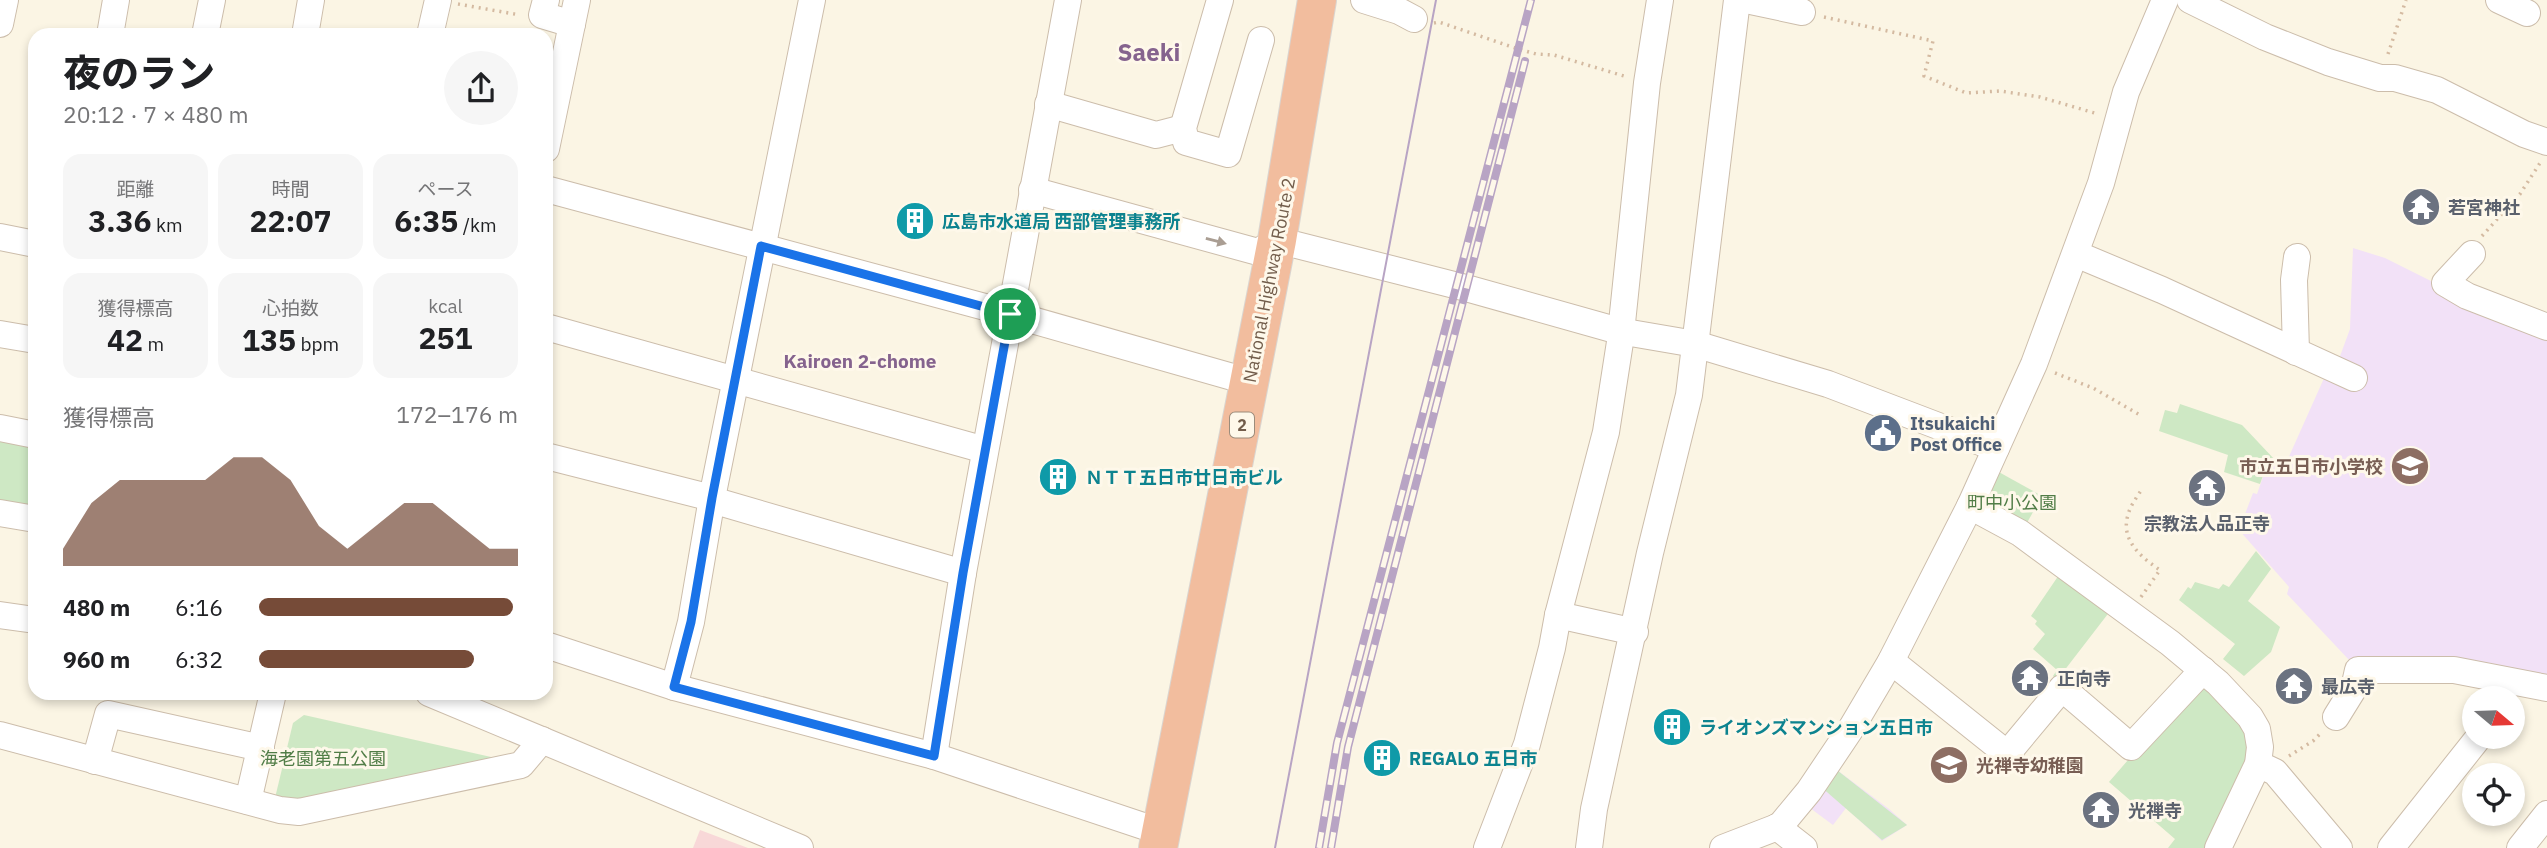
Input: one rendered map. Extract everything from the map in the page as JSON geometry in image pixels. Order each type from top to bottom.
[{"type":"highway","name":"National Highway Route 2","points":[[1160,840],[1277,240],[1317,0]]},
{"type":"street","points":[[0,24],[5,0]]},
{"type":"street","points":[[111,28],[116,0]]},
{"type":"street","points":[[206,28],[212,0]]},
{"type":"street","points":[[305,28],[311,0]]},
{"type":"street","points":[[546,0],[542,15],[575,12],[553,116]]},
{"type":"street","points":[[674,687],[691,622],[761,246],[812,0]]},
{"type":"street","points":[[934,756],[963,573],[1068,0]]},
{"type":"street","points":[[1220,0],[1183,128],[1186,142],[1228,154],[1261,40]]},
{"type":"street","points":[[1364,0],[1399,11],[1414,19]]},
{"type":"street","points":[[1487,848],[1527,744],[1605,432],[1647,83],[1660,0]]},
{"type":"street","points":[[1589,848],[1594,809],[1650,553],[1689,395],[1737,0]]},
{"type":"street","points":[[1746,0],[1802,12]]},
{"type":"street","points":[[1723,848],[1777,827],[1823,770],[1891,660],[1970,506],[2034,364],[2101,183],[2126,92],[2165,0]]},
{"type":"street","points":[[2190,0],[2265,37],[2328,62],[2380,78],[2395,78],[2437,90],[2524,134],[2545,151]]},
{"type":"street","points":[[2499,0],[2527,13]]},
{"type":"street","points":[[433,28],[445,2]]},
{"type":"street","points":[[1048,104],[1156,135],[1183,128]]},
{"type":"street","points":[[1032,190],[1258,252],[1277,240],[1466,288],[1619,331],[1695,344],[1828,384],[1996,448]]},
{"type":"street","points":[[553,191],[1010,314],[1250,382]]},
{"type":"street","points":[[0,237],[28,243]]},
{"type":"street","points":[[2473,249],[2445,283],[2467,296],[2547,327]]},
{"type":"street","points":[[2076,254],[2162,290],[2354,378]]},
{"type":"street","points":[[2296,352],[2294,280],[2297,257]]},
{"type":"street","points":[[553,329],[985,450]]},
{"type":"street","points":[[0,334],[28,339]]},
{"type":"street","points":[[0,428],[28,434]]},
{"type":"street","points":[[553,458],[712,498],[963,573]]},
{"type":"street","points":[[1970,506],[2020,533],[2130,613],[2203,670],[2250,717],[2257,729],[2260,747],[2258,764],[2218,848]]},
{"type":"street","points":[[0,513],[28,518]]},
{"type":"street","points":[[0,615],[28,619]]},
{"type":"street","points":[[1558,615],[1634,632]]},
{"type":"street","points":[[553,647],[674,687],[934,756],[1160,840]]},
{"type":"street","points":[[1891,660],[2009,755],[2062,688],[2131,747],[2203,670]]},
{"type":"street","points":[[2336,717],[2354,688],[2358,670],[2454,670],[2500,686]]},
{"type":"street","points":[[2525,690],[2547,688]]},
{"type":"street","points":[[248,802],[271,700]]},
{"type":"street","points":[[446,700],[800,848]]},
{"type":"street","points":[[95,761],[108,714],[261,748]]},
{"type":"street","points":[[0,735],[248,802],[299,812],[521,765],[542,740]]},
{"type":"street","points":[[2391,848],[2469,749]]},
{"type":"street","points":[[2258,764],[2275,772],[2339,848]]},
{"type":"street","points":[[2520,848],[2547,814]]},
{"type":"street","points":[[1777,827],[1804,848]]},
{"type":"path","points":[[2380,78],[2406,0]]},
{"type":"path","points":[[445,2],[501,11]]},
{"type":"path","points":[[1802,12],[1933,41],[1924,76],[1966,93],[2000,90],[2040,97],[2117,119]]},
{"type":"path","points":[[1414,19],[1439,22],[1518,49],[1554,55],[1647,83]]},
{"type":"path","points":[[2473,249],[2520,194],[2545,151]]},
{"type":"path","points":[[2034,364],[2093,388],[2140,415]]},
{"type":"path","points":[[2130,613],[2160,570],[2139,555],[2130,541],[2127,516],[2141,489]]},
{"type":"path","points":[[2258,764],[2278,762],[2298,752],[2336,717]]},
{"type":"shaded area","name":"市立五日市小学校","points":[[2353,248],[2385,258],[2465,298],[2547,331],[2547,679],[2350,661],[2287,594],[2289,587],[2239,530],[2253,493],[2257,494],[2265,471],[2270,472],[2276,457],[2287,461],[2325,376],[2332,378],[2350,329]]},
{"type":"shaded area","points":[[1833,767],[1907,825],[1882,841],[1846,808],[1833,825],[1806,805]]},
{"type":"shaded area","points":[[700,830],[748,848],[693,848]]},
{"type":"green space","points":[[2180,404],[2242,425],[2275,460],[2270,472],[2265,470],[2260,484],[2224,472],[2228,455],[2159,431],[2165,410],[2177,413]]},
{"type":"green space","points":[[0,434],[28,439],[28,509],[0,504]]},
{"type":"green space","name":"町中小公園","points":[[1997,471],[2042,496],[2023,530],[1981,507]]},
{"type":"green space","points":[[2256,551],[2271,569],[2248,601],[2280,627],[2271,652],[2244,676],[2223,659],[2235,644],[2179,600],[2195,582],[2219,589],[2223,584],[2229,587]]},
{"type":"green space","points":[[2063,569],[2114,606],[2057,680],[2053,676],[2057,670],[2033,649],[2045,634],[2031,616]]},
{"type":"green space","points":[[2203,677],[2255,742],[2210,848],[2168,848],[2175,839],[2109,782]]},
{"type":"green space","name":"海老園第五公園","points":[[304,715],[500,759],[290,802],[275,798],[293,723]]},
{"type":"green space","points":[[1833,767],[1907,825],[1882,840],[1820,786]]},
{"type":"tram line","points":[[1275,848],[1436,0]]},
{"type":"railway","points":[[1319,848],[1337,743],[1531,0]]},
{"type":"railway","points":[[1331,848],[1348,747],[1525,61]]},
{"type":"place","name":"若宮神社","points":[[2421,207]]},
{"type":"place","name":"広島市水道局 西部管理事務所","points":[[915,221]]},
{"type":"place","name":"Itsukaichi Post Office","points":[[1883,433]]},
{"type":"place","name":"市立五日市小学校","points":[[2410,466]]},
{"type":"place","name":"ＮＴＴ五日市廿日市ビル","points":[[1058,477]]},
{"type":"place","name":"宗教法人品正寺","points":[[2207,488]]},
{"type":"place","name":"正向寺","points":[[2030,678]]},
{"type":"place","name":"最広寺","points":[[2294,686]]},
{"type":"place","name":"ライオンズマンション五日市","points":[[1672,727]]},
{"type":"place","name":"REGALO 五日市","points":[[1382,758]]},
{"type":"place","name":"光禅寺幼稚園","points":[[1949,765]]},
{"type":"place","name":"光禅寺","points":[[2101,810]]},
{"type":"district","name":"Saeki","points":[[1149,52]]},
{"type":"district","name":"Kairoen 2-chome","points":[[860,361]]},
{"type":"route","points":[[761,246],[1010,314],[963,573],[934,756],[674,687],[691,622],[761,246]]}]
